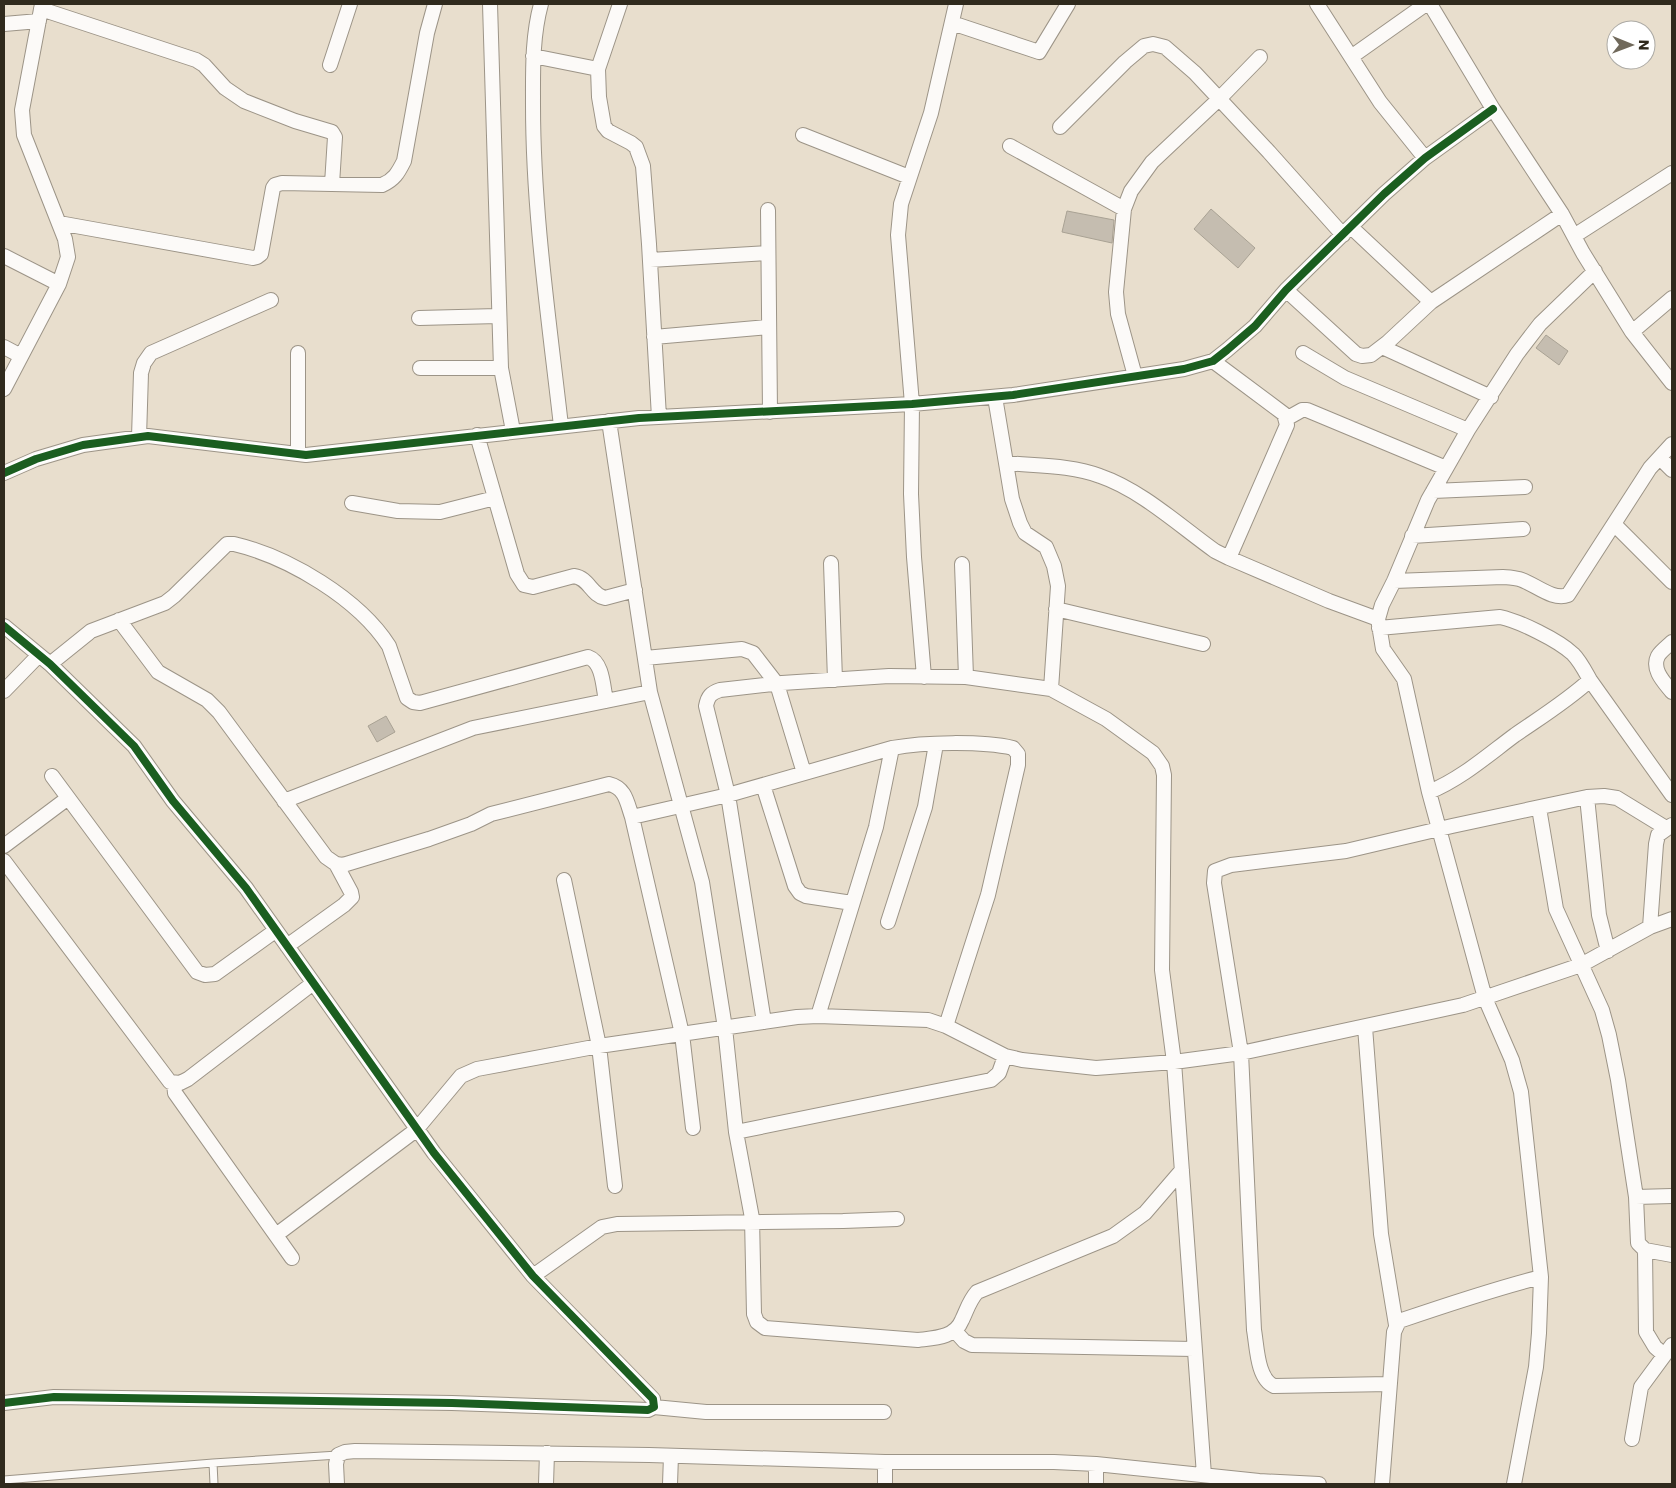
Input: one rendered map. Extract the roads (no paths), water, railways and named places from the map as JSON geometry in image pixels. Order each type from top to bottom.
[{"type":"street","points":[[330,65],[350,4]]},
{"type":"street","points":[[59,224],[253,258],[261,254],[273,188],[276,185],[282,183],[382,185],[391,182],[398,174],[404,161],[427,33],[435,4]]},
{"type":"street","points":[[490,4],[500,368],[513,432]]},
{"type":"street","points":[[541,4],[533,46],[533,140],[538,211],[561,426]]},
{"type":"street","points":[[620,4],[598,69],[599,97],[604,126],[608,131],[631,142],[636,147],[643,166],[658,417]]},
{"type":"street","points":[[924,676],[911,494],[912,404],[898,235],[901,204],[931,113],[956,4]]},
{"type":"street","points":[[952,23],[1039,52],[1068,4]]},
{"type":"street","points":[[1317,4],[1393,119],[1425,158]]},
{"type":"street","points":[[1351,57],[1428,4],[1493,109],[1562,214],[1632,332],[1672,382]]},
{"type":"street","points":[[4,24],[40,11],[196,60],[204,65],[225,88],[244,101],[294,121],[332,132],[335,137],[332,184]]},
{"type":"street","points":[[4,390],[59,284],[68,257],[65,239],[24,135],[22,119],[40,11]]},
{"type":"street","points":[[1060,127],[1125,62],[1144,46],[1153,44],[1165,47],[1195,73],[1347,231],[1431,302]]},
{"type":"street","points":[[533,56],[598,69]]},
{"type":"street","points":[[1135,376],[1118,314],[1116,292],[1124,208],[1131,191],[1152,162],[1219,99],[1260,57]]},
{"type":"street","points":[[4,472],[36,459],[83,446],[148,436],[306,455],[610,421],[912,404],[995,396],[1184,369],[1213,361],[1255,326],[1286,290],[1384,194],[1425,158],[1493,109]]},
{"type":"street","points":[[803,134],[909,177]]},
{"type":"street","points":[[1010,146],[1124,208]]},
{"type":"street","points":[[1574,236],[1672,173]]},
{"type":"street","points":[[768,210],[770,412]]},
{"type":"street","points":[[1286,290],[1356,354],[1362,356],[1371,355],[1431,302],[1562,214]]},
{"type":"street","points":[[650,260],[768,253]]},
{"type":"street","points":[[4,256],[59,284]]},
{"type":"street","points":[[1514,1484],[1536,1367],[1541,1278],[1522,1092],[1512,1060],[1485,998],[1429,792],[1404,679],[1383,649],[1379,624],[1382,605],[1412,536],[1433,491],[1468,430],[1540,324],[1595,271]]},
{"type":"street","points":[[1632,332],[1672,298]]},
{"type":"street","points":[[139,437],[142,373],[144,363],[151,353],[271,300]]},
{"type":"street","points":[[419,318],[498,316]]},
{"type":"street","points":[[654,337],[768,327]]},
{"type":"street","points":[[4,347],[21,356]]},
{"type":"street","points":[[1382,347],[1491,397]]},
{"type":"street","points":[[298,353],[298,454]]},
{"type":"street","points":[[1303,353],[1345,378],[1468,430]]},
{"type":"street","points":[[1213,361],[1284,414],[1287,425],[1228,558]]},
{"type":"street","points":[[420,368],[500,368]]},
{"type":"street","points":[[995,396],[1012,499],[1025,532],[1046,547],[1054,566],[1058,586],[1051,689]]},
{"type":"street","points":[[1286,419],[1302,410],[1307,410],[1446,468]]},
{"type":"street","points":[[610,421],[650,692],[702,882],[725,1028],[736,1132],[752,1222],[754,1314],[760,1326],[765,1328],[918,1340],[942,1337],[955,1331],[961,1322],[970,1299],[977,1292],[1113,1236],[1145,1213],[1182,1170]]},
{"type":"street","points":[[478,435],[517,574],[524,585],[533,587],[579,576],[601,597],[605,598],[635,590]]},
{"type":"street","points":[[1394,581],[1503,576],[1519,579],[1556,596],[1563,597],[1572,591],[1650,468],[1672,444]]},
{"type":"street","points":[[1660,458],[1672,470]]},
{"type":"street","points":[[1006,463],[1069,468],[1100,476],[1114,482],[1143,499],[1228,558],[1379,624],[1493,617],[1512,620],[1562,646],[1573,654],[1672,795]]},
{"type":"street","points":[[1433,491],[1526,487]]},
{"type":"street","points":[[352,503],[398,511],[440,512],[495,498]]},
{"type":"street","points":[[1614,524],[1672,582]]},
{"type":"street","points":[[1412,536],[1523,529]]},
{"type":"street","points":[[50,664],[91,631],[165,603],[227,544],[234,544],[293,565],[352,605],[390,646],[407,698],[413,702],[420,703],[588,657],[594,659],[598,664],[606,701]]},
{"type":"street","points":[[831,563],[834,680]]},
{"type":"street","points":[[962,564],[966,677]]},
{"type":"street","points":[[1056,609],[1203,644]]},
{"type":"street","points":[[119,620],[158,672],[207,700],[219,712],[326,857],[336,864],[351,892],[352,897],[344,905],[287,946]]},
{"type":"street","points":[[4,626],[50,664],[134,746],[173,800],[246,888],[416,1130],[533,1276],[653,1399],[654,1407]]},
{"type":"street","points":[[1672,642],[1658,656],[1656,665],[1660,678],[1672,692]]},
{"type":"street","points":[[645,658],[742,649],[753,653],[777,684],[804,773]]},
{"type":"street","points":[[4,691],[39,655]]},
{"type":"street","points":[[764,1022],[728,795],[706,706],[708,697],[720,690],[777,684],[889,676],[966,677],[1051,689],[1064,694],[1153,752],[1162,766],[1164,776],[1162,970],[1174,1062],[1204,1475]]},
{"type":"street","points":[[1429,792],[1459,776],[1527,726],[1560,705],[1590,680]]},
{"type":"street","points":[[284,801],[473,728],[650,692]]},
{"type":"street","points":[[888,922],[924,807],[936,744]]},
{"type":"street","points":[[632,817],[728,795],[908,745],[1002,745],[1013,748],[1018,754],[1018,764],[988,895],[946,1026]]},
{"type":"street","points":[[818,1016],[876,827],[892,748]]},
{"type":"street","points":[[52,776],[197,972],[205,975],[214,974],[275,931]]},
{"type":"street","points":[[336,864],[343,865],[429,839],[472,824],[491,814],[610,784],[623,791],[632,817],[682,1034],[692,1128]]},
{"type":"street","points":[[763,785],[795,886],[800,893],[813,898],[852,903]]},
{"type":"street","points":[[1390,1384],[1274,1386],[1266,1381],[1262,1372],[1254,1330],[1241,1053],[1214,883],[1215,871],[1231,865],[1346,851],[1587,797],[1604,796],[1617,798],[1669,827],[1658,835],[1656,844],[1650,927]]},
{"type":"street","points":[[1587,797],[1599,915],[1608,951]]},
{"type":"street","points":[[4,846],[68,798]]},
{"type":"street","points":[[1539,808],[1552,896],[1556,909],[1602,1010],[1609,1035],[1636,1197],[1638,1240],[1640,1246],[1645,1250],[1672,1255]]},
{"type":"street","points":[[4,861],[165,1076],[174,1084],[188,1079],[312,984]]},
{"type":"street","points":[[564,880],[599,1046],[615,1186]]},
{"type":"street","points":[[276,1235],[416,1130],[461,1076],[466,1072],[477,1069],[599,1046],[797,1017],[818,1016],[928,1020],[946,1026],[1005,1056],[1022,1060],[1096,1068],[1174,1062],[1241,1053],[1463,1005],[1581,965],[1650,927],[1672,919]]},
{"type":"street","points":[[1365,1027],[1381,1234],[1396,1325],[1382,1484]]},
{"type":"street","points":[[736,1132],[991,1080],[999,1073],[1005,1056]]},
{"type":"street","points":[[174,1084],[175,1093],[292,1258]]},
{"type":"street","points":[[1636,1197],[1672,1196]]},
{"type":"street","points":[[533,1276],[602,1227],[609,1225],[843,1222],[897,1219]]},
{"type":"street","points":[[1632,1439],[1641,1387],[1668,1350],[1655,1347],[1646,1332],[1645,1250]]},
{"type":"street","points":[[1396,1325],[1399,1321],[1457,1302],[1511,1285],[1541,1278]]},
{"type":"street","points":[[955,1331],[964,1341],[972,1345],[1194,1349]]},
{"type":"street","points":[[4,1403],[54,1398],[452,1404],[646,1410],[652,1410],[654,1407],[706,1412],[884,1412]]},
{"type":"street","points":[[337,1484],[336,1464],[338,1455],[344,1452],[355,1451],[548,1453],[885,1462],[1054,1462],[1319,1484]]},
{"type":"street","points":[[546,1484],[548,1453]]},
{"type":"street","points":[[670,1484],[671,1456]]},
{"type":"street","points":[[885,1462],[885,1484]]},
{"type":"street","points":[[1096,1464],[1096,1484]]},
{"type":"lane","points":[[4,1480],[22,1482],[213,1463],[338,1455]]},
{"type":"lane","points":[[213,1463],[214,1484]]}]
